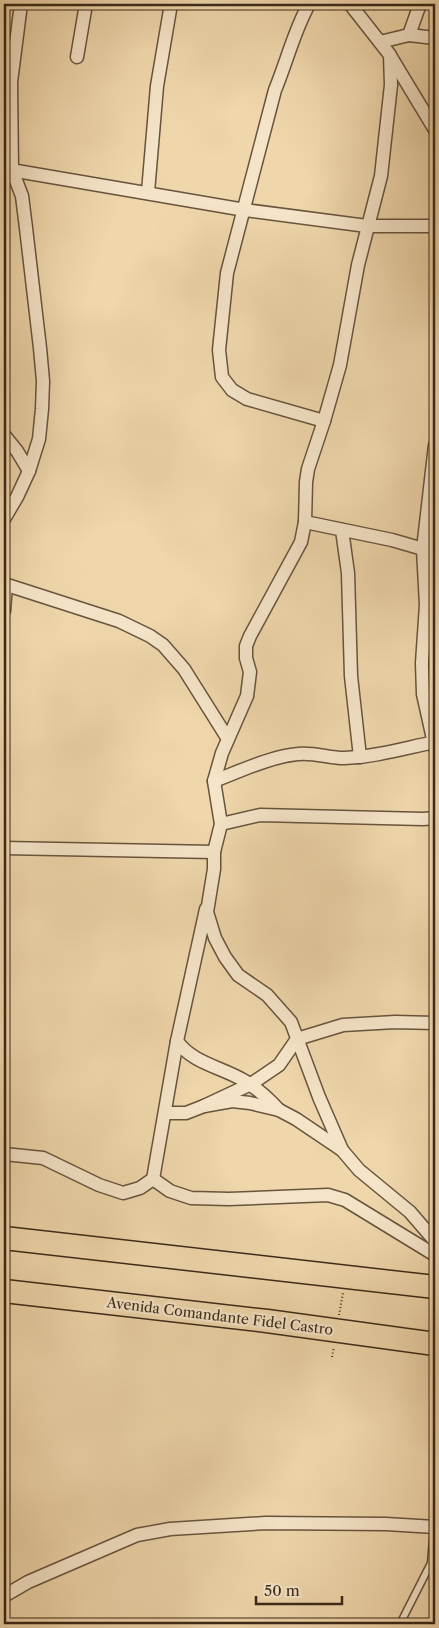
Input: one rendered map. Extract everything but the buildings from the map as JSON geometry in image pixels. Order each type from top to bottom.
[{"type":"highway","points":[[4,1238],[435,1287]]},
{"type":"highway","name":"Avenida Comandante Fidel Castro","points":[[4,1291],[267,1321],[435,1344]]},
{"type":"street","points":[[4,519],[29,471],[38,439],[43,381],[22,196],[8,169],[12,75],[21,4]]},
{"type":"street","points":[[77,57],[86,4]]},
{"type":"street","points":[[148,192],[157,86],[171,4]]},
{"type":"street","points":[[309,4],[299,21],[275,90],[228,273],[219,350],[222,377],[232,390],[247,399],[324,421]]},
{"type":"street","points":[[350,4],[390,55],[435,130]]},
{"type":"street","points":[[409,35],[420,4]]},
{"type":"street","points":[[380,42],[409,35],[435,38]]},
{"type":"street","points":[[342,1150],[319,1097],[291,1022],[267,995],[238,974],[225,957],[215,938],[207,912],[214,869],[214,852],[221,824],[214,781],[228,739],[247,696],[250,672],[246,658],[246,646],[301,542],[305,522],[306,482],[310,462],[340,365],[351,299],[367,226],[381,176],[391,84],[390,55]]},
{"type":"street","points":[[8,169],[245,210],[367,226],[435,226]]},
{"type":"street","points":[[4,435],[17,451],[29,471]]},
{"type":"street","points":[[214,781],[278,758],[298,754],[332,758],[360,756],[435,744],[423,694],[422,663],[430,635],[426,605],[423,549],[435,445]]},
{"type":"street","points":[[305,522],[392,540],[423,549]]},
{"type":"street","points":[[342,530],[348,573],[351,676],[360,756]]},
{"type":"street","points":[[4,611],[5,584],[118,621],[150,636],[163,645],[184,669],[228,739]]},
{"type":"street","points":[[221,824],[260,815],[405,819],[435,818]]},
{"type":"street","points":[[4,848],[214,852]]},
{"type":"street","points":[[4,1154],[43,1158],[99,1185],[123,1193],[140,1188],[153,1179],[177,1041],[214,869]]},
{"type":"street","points":[[164,1113],[186,1113],[251,1084],[278,1065],[297,1039],[343,1025],[395,1022],[435,1023]]},
{"type":"street","points":[[177,1041],[183,1050],[192,1056],[251,1084],[279,1110]]},
{"type":"street","points":[[204,1106],[232,1101],[250,1103],[279,1110],[296,1118],[342,1150],[359,1170],[410,1212],[435,1241]]},
{"type":"street","points":[[153,1179],[170,1191],[190,1198],[229,1199],[328,1195],[345,1200],[435,1255]]},
{"type":"street","points":[[4,1596],[28,1582],[137,1535],[170,1529],[276,1523],[378,1524],[434,1527]]},
{"type":"lane","points":[[400,1624],[431,1563],[434,1527]]},
{"type":"path","points":[[338,1321],[344,1285]]},
{"type":"path","points":[[332,1357],[335,1339]]}]
